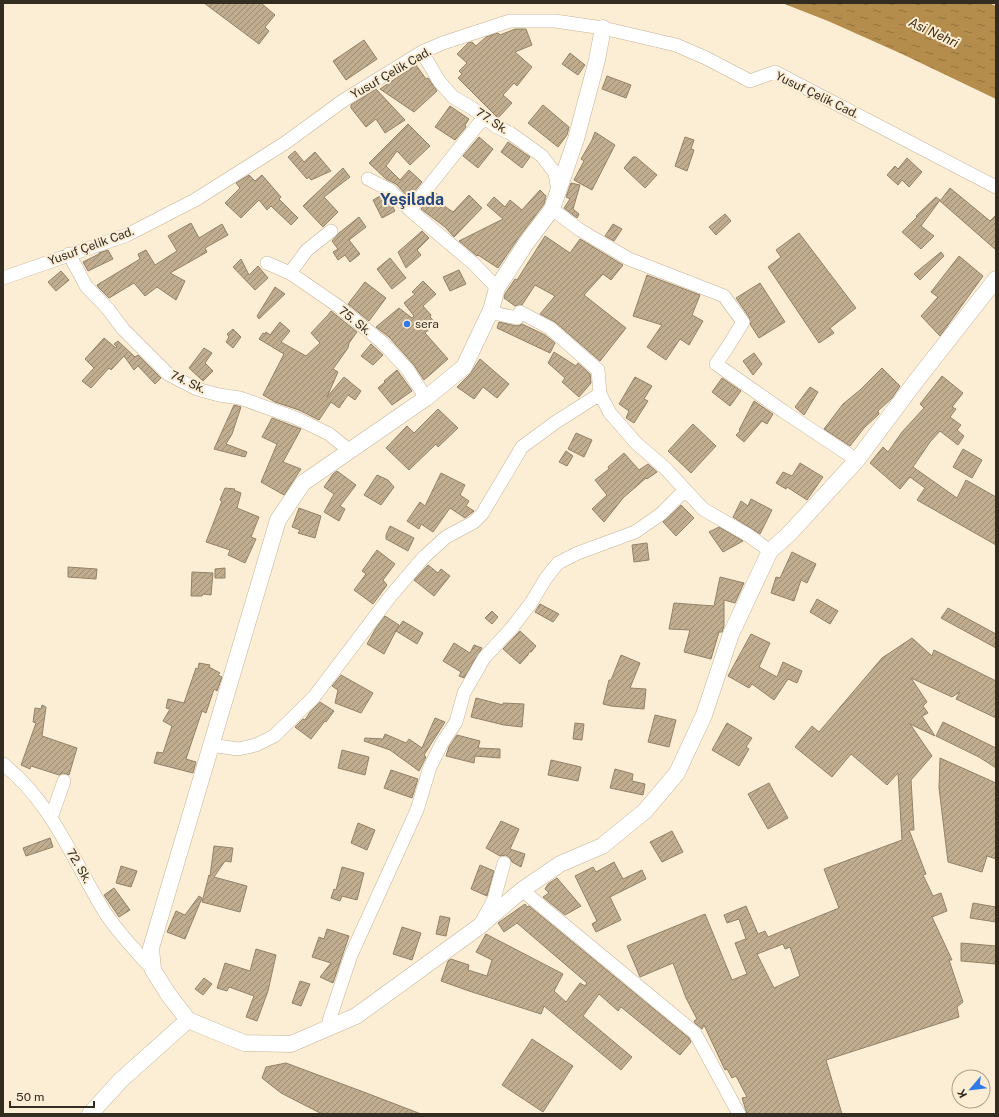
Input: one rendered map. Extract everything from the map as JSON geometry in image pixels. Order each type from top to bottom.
[{"type":"street","name":"Yusuf Çelik Cad.","points":[[3,278],[127,235],[195,200],[285,142],[356,93],[422,52],[510,21],[555,21],[603,28],[676,45],[706,58],[750,81],[774,72],[996,187]]},
{"type":"street","points":[[603,28],[597,60],[576,139],[552,209],[527,242],[498,288],[491,310],[464,367],[426,398],[303,483],[278,520],[151,948],[153,970],[168,994],[188,1020],[244,1043],[291,1044],[356,1016],[480,926],[522,890],[560,864],[602,846],[645,811],[677,773],[704,715],[731,634],[770,551],[789,534],[857,460],[916,381],[996,280]]},
{"type":"street","name":"77. Sk.","points":[[422,52],[439,81],[453,96],[496,127],[510,134],[542,156],[555,173],[558,190]]},
{"type":"street","points":[[410,210],[484,117]]},
{"type":"street","points":[[368,179],[390,190],[410,210],[474,264],[498,288]]},
{"type":"street","points":[[552,209],[580,230],[629,259],[724,296],[743,322],[716,364],[857,460]]},
{"type":"street","points":[[290,273],[307,250],[330,231]]},
{"type":"street","name":"74. Sk.","points":[[69,254],[86,286],[108,309],[123,329],[168,374],[197,389],[219,395],[240,398],[296,418],[328,434],[350,451]]},
{"type":"street","name":"75. Sk.","points":[[267,263],[290,273],[341,302],[408,370],[426,398]]},
{"type":"street","points":[[491,310],[498,314],[517,318],[520,312],[550,328],[598,370],[600,394],[610,413],[636,443],[665,468],[703,509],[748,535],[770,551]]},
{"type":"street","points":[[210,745],[238,749],[256,745],[274,736],[314,697],[389,598],[423,558],[446,537],[474,522],[482,514],[522,447],[556,422],[600,394]]},
{"type":"street","points":[[330,1027],[328,1021],[351,955],[417,810],[430,767],[442,743],[456,722],[464,693],[484,658],[512,629],[531,603],[546,578],[558,563],[578,553],[635,532],[660,514],[685,490]]},
{"type":"street","name":"72. Sk.","points":[[3,764],[39,800],[107,915],[153,970]]},
{"type":"street","points":[[51,818],[64,781]]},
{"type":"street","points":[[480,926],[494,899],[504,863]]},
{"type":"street","points":[[522,890],[695,1033],[739,1114]]},
{"type":"street","points":[[90,1114],[121,1080],[188,1020]]},
{"type":"water","name":"Asi Nehri","points":[[782,3],[989,3],[996,6],[996,99],[902,54],[828,21]]},
{"type":"building","points":[[204,3],[261,3],[275,15],[265,27],[269,31],[259,44]]},
{"type":"building","points":[[515,29],[526,29],[532,45],[515,52],[532,67],[517,86],[514,83],[503,95],[512,103],[498,118],[458,78],[462,74],[459,71],[467,63],[457,54],[468,43],[472,42],[476,46],[486,37],[498,33],[500,35]]},
{"type":"building","points":[[364,40],[377,59],[346,80],[333,61]]},
{"type":"building","points":[[570,53],[585,65],[578,75],[562,64]]},
{"type":"building","points":[[416,65],[437,91],[414,112],[380,89]]},
{"type":"building","points":[[607,76],[631,85],[626,98],[602,89]]},
{"type":"building","points":[[376,89],[405,120],[385,133],[376,119],[366,127],[351,108],[351,105]]},
{"type":"building","points":[[543,105],[569,127],[567,135],[558,147],[528,123]]},
{"type":"building","points":[[450,106],[469,119],[465,125],[466,127],[455,140],[435,127]]},
{"type":"building","points":[[408,124],[430,146],[410,165],[397,151],[386,166],[400,180],[409,170],[422,182],[409,198],[396,184],[386,179],[369,163]]},
{"type":"building","points":[[595,132],[615,145],[592,190],[574,180],[584,161],[581,159]]},
{"type":"building","points":[[479,137],[493,149],[478,168],[463,156]]},
{"type":"building","points":[[685,137],[694,140],[691,149],[694,150],[687,171],[675,166]]},
{"type":"building","points":[[508,142],[530,157],[522,168],[501,152]]},
{"type":"building","points":[[295,151],[304,162],[315,152],[331,171],[311,180],[309,177],[307,179],[288,157]]},
{"type":"building","points":[[633,157],[636,157],[657,175],[645,188],[624,168]]},
{"type":"building","points":[[907,158],[922,172],[909,187],[902,180],[898,185],[887,175],[895,166],[898,169]]},
{"type":"building","points":[[343,168],[350,177],[324,197],[338,212],[323,227],[303,206]]},
{"type":"building","points":[[249,175],[255,181],[262,175],[281,197],[279,199],[298,218],[291,225],[271,206],[267,210],[259,200],[241,218],[225,203],[240,188],[236,183]]},
{"type":"building","points":[[571,183],[580,185],[573,209],[579,214],[577,218],[564,208],[570,199],[566,197]]},
{"type":"building","points":[[950,188],[990,221],[996,215],[996,250],[940,201]]},
{"type":"building","points":[[540,190],[546,196],[544,204],[498,268],[478,255],[477,256],[459,241],[503,219],[487,205],[494,197],[505,207],[510,200],[522,210]]},
{"type":"building","points":[[434,192],[443,198],[440,203],[453,212],[469,195],[482,208],[454,237],[445,227],[421,209]]},
{"type":"building","points":[[382,195],[391,203],[395,211],[382,218],[373,200]]},
{"type":"building","points":[[936,197],[940,200],[921,226],[934,236],[921,249],[902,232]]},
{"type":"building","points":[[725,214],[731,221],[716,235],[709,227]]},
{"type":"building","points":[[359,217],[366,227],[349,240],[360,254],[350,262],[345,255],[338,260],[333,252],[338,249],[332,241],[339,233]]},
{"type":"building","points":[[191,223],[199,238],[222,224],[228,235],[205,248],[207,252],[170,273],[185,281],[176,300],[157,287],[145,296],[134,283],[109,298],[98,287],[97,285],[140,259],[138,254],[146,250],[155,265],[177,251],[168,236]]},
{"type":"building","points":[[613,224],[622,229],[614,241],[605,236]]},
{"type":"building","points":[[422,231],[429,238],[417,250],[421,255],[406,268],[398,252]]},
{"type":"building","points":[[799,233],[856,308],[830,328],[834,333],[819,343],[768,267],[781,257],[776,250]]},
{"type":"building","points":[[545,236],[570,253],[580,239],[623,265],[611,280],[603,274],[584,295],[626,328],[600,361],[555,322],[540,314],[555,296],[535,285],[522,305],[515,306],[504,298],[505,294],[515,279],[517,280]]},
{"type":"building","points":[[108,250],[113,259],[88,271],[83,262]]},
{"type":"building","points":[[941,252],[944,256],[920,280],[914,274]]},
{"type":"building","points":[[959,256],[983,276],[940,336],[921,316],[938,297],[931,292]]},
{"type":"building","points":[[390,258],[406,278],[392,289],[377,269]]},
{"type":"building","points":[[241,259],[249,275],[258,266],[268,278],[255,290],[233,267]]},
{"type":"building","points":[[459,270],[466,284],[450,291],[443,277]]},
{"type":"building","points":[[61,271],[69,280],[56,291],[48,282]]},
{"type":"building","points":[[647,275],[700,295],[692,315],[703,321],[689,345],[680,339],[666,360],[647,347],[662,325],[633,316]]},
{"type":"building","points":[[423,281],[436,294],[423,306],[436,323],[425,333],[448,359],[424,380],[414,365],[389,337],[376,327],[399,308],[412,318],[414,316],[404,303],[415,294],[412,292]]},
{"type":"building","points":[[365,282],[386,298],[369,321],[348,304]]},
{"type":"building","points":[[760,283],[785,322],[759,338],[750,324],[749,317],[736,298]]},
{"type":"building","points":[[275,287],[285,294],[259,319],[257,316]]},
{"type":"building","points":[[331,311],[357,332],[333,369],[338,372],[327,397],[344,377],[361,391],[355,400],[348,395],[339,408],[331,402],[319,420],[299,410],[275,402],[263,395],[284,354],[259,339],[263,333],[265,334],[266,332],[270,335],[280,322],[290,331],[281,342],[306,356],[320,343],[311,333]]},
{"type":"building","points":[[499,322],[516,326],[522,324],[545,335],[555,343],[550,353],[497,328]]},
{"type":"building","points":[[233,329],[241,337],[233,348],[226,342],[229,337],[227,334]]},
{"type":"building","points":[[104,338],[116,348],[117,347],[114,344],[118,341],[135,357],[138,355],[161,378],[155,384],[138,366],[134,370],[124,356],[111,370],[109,368],[91,388],[82,381],[94,368],[85,359]]},
{"type":"building","points":[[371,344],[383,355],[373,365],[361,356]]},
{"type":"building","points":[[204,348],[212,353],[205,363],[213,371],[203,381],[189,368]]},
{"type":"building","points":[[554,352],[576,366],[578,363],[590,374],[591,383],[579,397],[562,382],[565,378],[548,363]]},
{"type":"building","points":[[754,353],[762,364],[753,375],[743,361]]},
{"type":"building","points":[[480,359],[509,384],[497,398],[483,387],[474,399],[457,387],[470,374]]},
{"type":"building","points":[[882,368],[900,386],[892,398],[878,411],[879,414],[864,428],[850,446],[824,429],[843,404],[860,390]]},
{"type":"building","points":[[397,370],[412,391],[392,405],[378,388]]},
{"type":"building","points":[[942,376],[963,393],[952,407],[956,409],[950,417],[961,425],[957,430],[964,436],[958,445],[940,431],[930,442],[913,467],[957,498],[966,480],[996,497],[996,545],[917,500],[925,488],[910,477],[900,489],[870,463],[883,447],[888,452],[902,432],[924,408],[920,404]]},
{"type":"building","points":[[635,377],[652,386],[644,399],[648,401],[634,423],[626,418],[629,411],[619,404]]},
{"type":"building","points":[[722,378],[741,391],[730,406],[712,392]]},
{"type":"building","points":[[810,387],[818,392],[804,415],[795,407]]},
{"type":"building","points":[[754,401],[773,414],[767,424],[762,421],[744,442],[736,435],[740,431],[739,430]]},
{"type":"building","points":[[234,405],[241,407],[232,434],[226,444],[247,452],[245,457],[214,449]]},
{"type":"building","points":[[438,409],[458,428],[438,447],[436,444],[409,470],[386,448],[407,426],[414,433]]},
{"type":"building","points":[[272,418],[301,429],[283,462],[301,469],[284,495],[261,482],[277,444],[262,437]]},
{"type":"building","points":[[693,424],[716,446],[691,473],[668,451]]},
{"type":"building","points":[[576,433],[592,440],[584,457],[568,449]]},
{"type":"building","points":[[963,449],[982,460],[972,478],[953,467]]},
{"type":"building","points":[[566,451],[573,456],[567,466],[559,462]]},
{"type":"building","points":[[624,453],[639,470],[648,464],[657,472],[647,479],[646,478],[623,498],[604,522],[592,509],[607,495],[595,480],[609,469],[608,467]]},
{"type":"building","points":[[800,463],[823,477],[807,500],[787,487],[786,489],[776,483],[783,472],[792,476]]},
{"type":"building","points":[[337,471],[356,485],[340,506],[345,509],[339,521],[324,512],[334,494],[324,487],[333,474]]},
{"type":"building","points":[[441,473],[465,485],[460,495],[469,501],[466,506],[474,511],[465,518],[450,508],[433,532],[421,524],[419,529],[407,521],[420,502],[425,506]]},
{"type":"building","points":[[377,475],[388,480],[394,487],[381,505],[364,495]]},
{"type":"building","points":[[225,488],[235,489],[234,490],[241,493],[237,508],[259,517],[251,537],[256,539],[245,563],[228,555],[230,550],[206,542],[222,501],[220,500]]},
{"type":"building","points":[[751,499],[772,510],[760,534],[733,517],[741,501],[748,506]]},
{"type":"building","points":[[681,505],[694,518],[676,536],[663,522]]},
{"type":"building","points":[[299,508],[321,516],[315,538],[298,533],[300,530],[292,527]]},
{"type":"building","points":[[390,526],[414,538],[408,551],[386,539]]},
{"type":"building","points":[[719,527],[743,541],[723,552],[709,532]]},
{"type":"building","points":[[647,543],[649,560],[634,562],[632,545]]},
{"type":"building","points":[[377,550],[395,564],[383,580],[387,585],[373,604],[354,590],[366,574],[362,571]]},
{"type":"building","points":[[792,552],[816,564],[807,583],[801,580],[794,601],[771,593],[776,577],[780,578]]},
{"type":"building","points":[[428,565],[438,573],[441,569],[450,576],[434,596],[414,580]]},
{"type":"building","points":[[68,567],[97,569],[96,579],[68,577]]},
{"type":"building","points":[[225,568],[225,578],[215,578],[215,569]]},
{"type":"building","points":[[192,572],[213,573],[211,595],[203,594],[202,596],[191,596]]},
{"type":"building","points":[[720,577],[744,583],[735,603],[724,600],[724,626],[722,632],[719,632],[711,659],[684,652],[690,630],[669,629],[674,603],[714,606]]},
{"type":"building","points":[[817,599],[838,611],[830,624],[810,612]]},
{"type":"building","points":[[540,604],[559,614],[553,622],[535,612]]},
{"type":"building","points":[[948,608],[996,634],[996,648],[941,618]]},
{"type":"building","points":[[492,611],[498,617],[492,624],[485,618]]},
{"type":"building","points":[[385,616],[399,625],[384,654],[367,644]]},
{"type":"building","points":[[403,621],[423,633],[417,644],[396,631]]},
{"type":"building","points":[[520,631],[536,646],[531,652],[529,652],[520,664],[503,649]]},
{"type":"building","points":[[751,634],[770,643],[759,667],[777,677],[783,662],[802,671],[797,683],[788,679],[774,700],[752,684],[749,688],[728,676]]},
{"type":"building","points":[[912,638],[932,656],[934,650],[996,681],[996,718],[956,699],[960,692],[952,697],[911,678],[927,702],[923,706],[928,713],[922,716],[935,736],[910,724],[932,756],[911,780],[914,830],[909,830],[926,874],[923,875],[933,896],[941,893],[947,911],[932,917],[952,960],[949,960],[963,1002],[957,1007],[959,1017],[826,1060],[842,1114],[747,1114],[742,1098],[747,1097],[736,1076],[732,1078],[727,1069],[725,1070],[704,1025],[702,1029],[695,1023],[694,1021],[697,1019],[686,998],[673,963],[640,977],[627,946],[705,914],[732,980],[747,974],[735,943],[746,939],[739,919],[727,923],[724,915],[746,906],[758,934],[765,931],[768,937],[839,908],[824,869],[902,840],[898,773],[887,785],[851,754],[832,777],[795,747],[812,726],[819,732],[882,658]],"holes":[[[783,944],[785,949],[790,947],[800,976],[774,988],[757,954]]]},
{"type":"building","points":[[454,643],[470,653],[474,645],[482,648],[464,678],[459,676],[461,672],[443,661]]},
{"type":"building","points":[[621,655],[640,663],[630,688],[646,689],[644,709],[603,704],[609,680],[611,680]]},
{"type":"building","points":[[199,663],[210,665],[209,667],[220,673],[218,675],[222,677],[217,691],[214,689],[206,713],[202,711],[186,759],[196,762],[193,773],[154,763],[157,752],[163,753],[172,726],[163,721],[170,709],[166,708],[168,699],[184,703]]},
{"type":"building","points":[[341,675],[373,693],[361,713],[335,703],[338,690],[332,686]]},
{"type":"building","points":[[476,698],[503,705],[503,703],[524,704],[522,727],[504,725],[471,717]]},
{"type":"building","points":[[320,702],[334,711],[311,739],[295,727],[303,719],[305,720],[310,712]]},
{"type":"building","points":[[42,705],[46,707],[42,736],[77,748],[69,775],[63,773],[59,775],[31,766],[30,769],[21,765],[36,723],[33,722],[35,708],[41,709]]},
{"type":"building","points":[[655,715],[676,720],[669,747],[648,742]]},
{"type":"building","points":[[435,718],[445,722],[424,755],[426,757],[419,771],[390,750],[364,741],[365,738],[383,739],[385,734],[406,743],[409,739],[422,748]]},
{"type":"building","points":[[943,722],[996,748],[996,768],[979,757],[936,736]]},
{"type":"building","points":[[575,723],[584,724],[582,740],[573,739]]},
{"type":"building","points":[[727,723],[752,738],[746,747],[749,749],[739,766],[712,750]]},
{"type":"building","points":[[457,735],[480,741],[478,748],[500,749],[500,758],[475,756],[474,763],[446,756],[449,747]]},
{"type":"building","points":[[342,750],[369,757],[365,775],[338,768]]},
{"type":"building","points":[[940,758],[996,783],[996,859],[987,856],[982,872],[948,862],[939,788]]},
{"type":"building","points":[[551,760],[581,767],[578,781],[548,775]]},
{"type":"building","points":[[615,769],[633,774],[632,781],[645,784],[643,795],[610,788]]},
{"type":"building","points":[[391,770],[418,779],[412,798],[384,788]]},
{"type":"building","points":[[769,783],[788,818],[768,829],[748,794]]},
{"type":"building","points":[[501,821],[519,829],[510,849],[525,854],[521,867],[512,862],[506,855],[500,856],[486,848]]},
{"type":"building","points":[[358,823],[375,830],[367,850],[351,843]]},
{"type":"building","points":[[672,831],[683,852],[662,862],[650,842]]},
{"type":"building","points":[[50,838],[53,847],[26,856],[23,848]]},
{"type":"building","points":[[214,846],[233,848],[231,862],[225,861],[214,877],[247,886],[240,912],[202,902],[209,875],[210,876]]},
{"type":"building","points":[[614,862],[623,879],[642,870],[646,879],[610,897],[621,920],[596,932],[592,924],[597,921],[575,876],[593,867],[596,872]]},
{"type":"building","points":[[480,865],[494,871],[487,896],[471,889]]},
{"type":"building","points":[[121,866],[137,871],[131,887],[116,883]]},
{"type":"building","points":[[342,867],[364,873],[357,900],[342,896],[340,901],[331,898],[334,889],[336,890]]},
{"type":"building","points":[[557,878],[581,906],[565,915],[543,897],[549,893],[545,889],[548,884]]},
{"type":"building","points":[[114,888],[130,910],[119,917],[104,895]]},
{"type":"building","points":[[199,896],[202,898],[185,939],[167,932],[176,911],[185,915]]},
{"type":"building","points":[[973,903],[996,907],[996,922],[970,918]]},
{"type":"building","points":[[525,904],[689,1038],[691,1042],[680,1055],[621,1007],[618,1011],[599,994],[583,1016],[632,1057],[621,1070],[544,1006],[541,1014],[441,981],[448,961],[451,959],[469,965],[468,970],[487,976],[492,960],[476,952],[486,934],[563,974],[554,991],[566,1002],[580,983],[585,986],[587,983],[517,923],[504,932],[498,923]]},
{"type":"building","points":[[440,916],[450,918],[446,936],[436,934]]},
{"type":"building","points":[[402,927],[421,933],[412,960],[393,954]]},
{"type":"building","points":[[327,929],[349,936],[333,983],[320,977],[331,963],[312,957],[319,937],[324,939]]},
{"type":"building","points":[[961,943],[996,946],[996,964],[961,961]]},
{"type":"building","points":[[256,949],[276,955],[268,991],[257,1021],[246,1017],[254,996],[229,987],[227,991],[217,988],[225,963],[250,971]]},
{"type":"building","points":[[204,978],[212,984],[203,995],[195,989]]},
{"type":"building","points":[[300,981],[310,984],[301,1006],[292,1003]]},
{"type":"building","points":[[532,1039],[573,1066],[543,1112],[502,1085]]},
{"type":"building","points":[[286,1063],[421,1114],[322,1114],[281,1093],[262,1078],[266,1067]]},
{"type":"place","name":"sera","points":[[407,324]]},
{"type":"district","name":"Yeşilada","points":[[412,199]]}]
